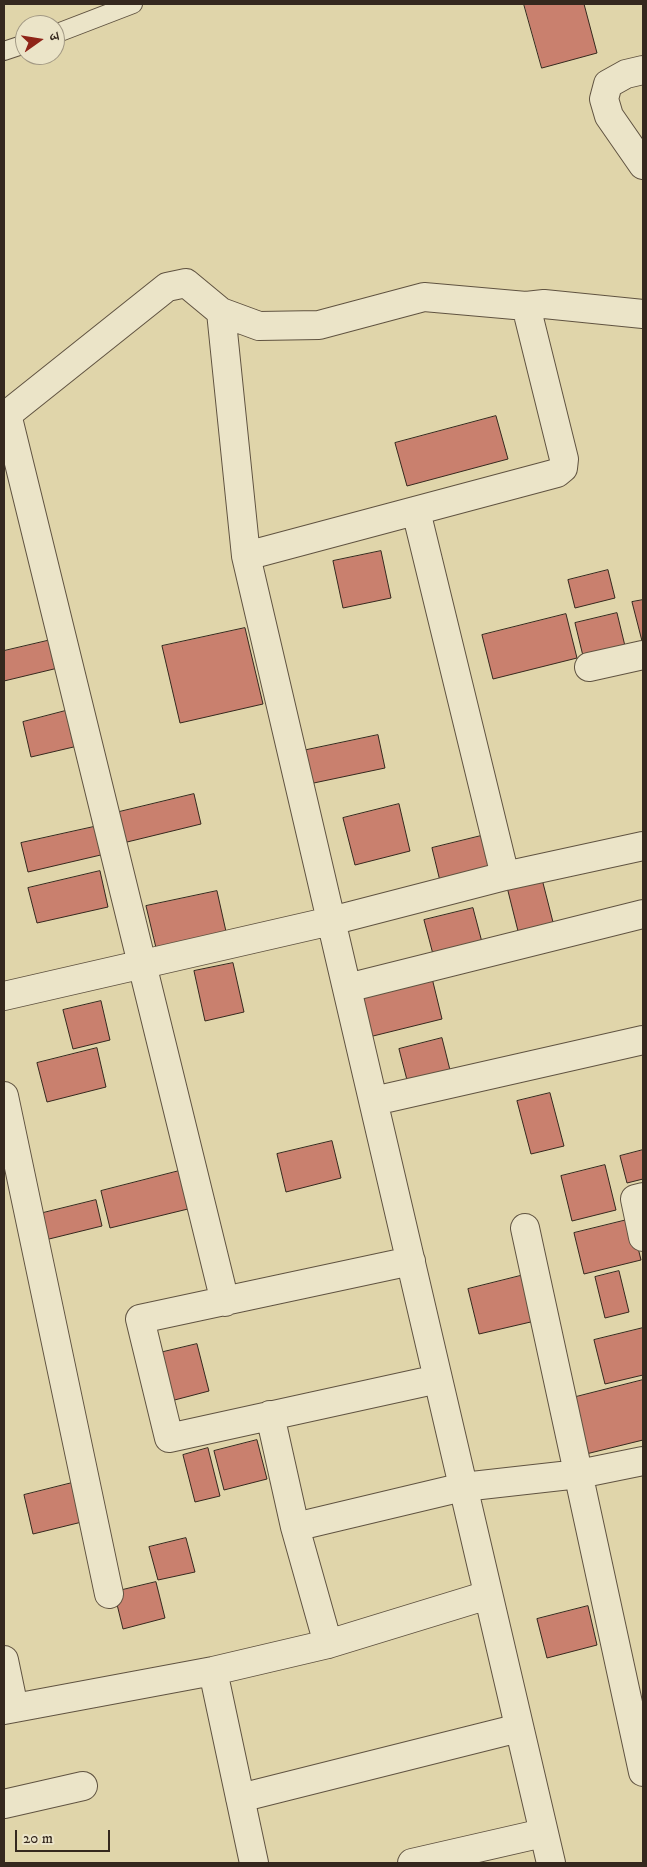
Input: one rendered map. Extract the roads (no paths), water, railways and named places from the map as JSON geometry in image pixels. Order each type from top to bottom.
[{"type":"street","points":[[643,70],[626,74],[608,84],[604,99],[609,116],[643,164]]},
{"type":"street","points":[[226,1302],[6,415],[167,287],[186,283],[221,312],[259,326],[319,325],[424,297],[526,306],[544,304],[643,314]]},
{"type":"street","points":[[246,556],[557,473],[563,468],[564,459],[526,306]]},
{"type":"street","points":[[221,312],[246,556],[551,1863]]},
{"type":"street","points":[[416,511],[505,876]]},
{"type":"street","points":[[589,667],[643,655]]},
{"type":"street","points":[[4,996],[331,921],[505,876],[643,846]]},
{"type":"street","points":[[347,988],[643,914]]},
{"type":"street","points":[[374,1101],[643,1040]]},
{"type":"street","points":[[4,1096],[109,1594]]},
{"type":"street","points":[[643,1196],[635,1199],[643,1237]]},
{"type":"street","points":[[525,1228],[643,1772]]},
{"type":"street","points":[[411,1262],[140,1319],[169,1438],[438,1379]]},
{"type":"street","points":[[270,1415],[295,1527],[328,1644]]},
{"type":"street","points":[[295,1527],[463,1487],[579,1474],[643,1461]]},
{"type":"street","points":[[4,1660],[9,1709],[212,1671],[328,1644],[488,1595]]},
{"type":"street","points":[[212,1671],[254,1863]]},
{"type":"street","points":[[240,1798],[519,1728]]},
{"type":"street","points":[[4,1804],[84,1786]]},
{"type":"street","points":[[412,1863],[543,1833]]},
{"type":"lane","points":[[65,30],[133,4]]}]
